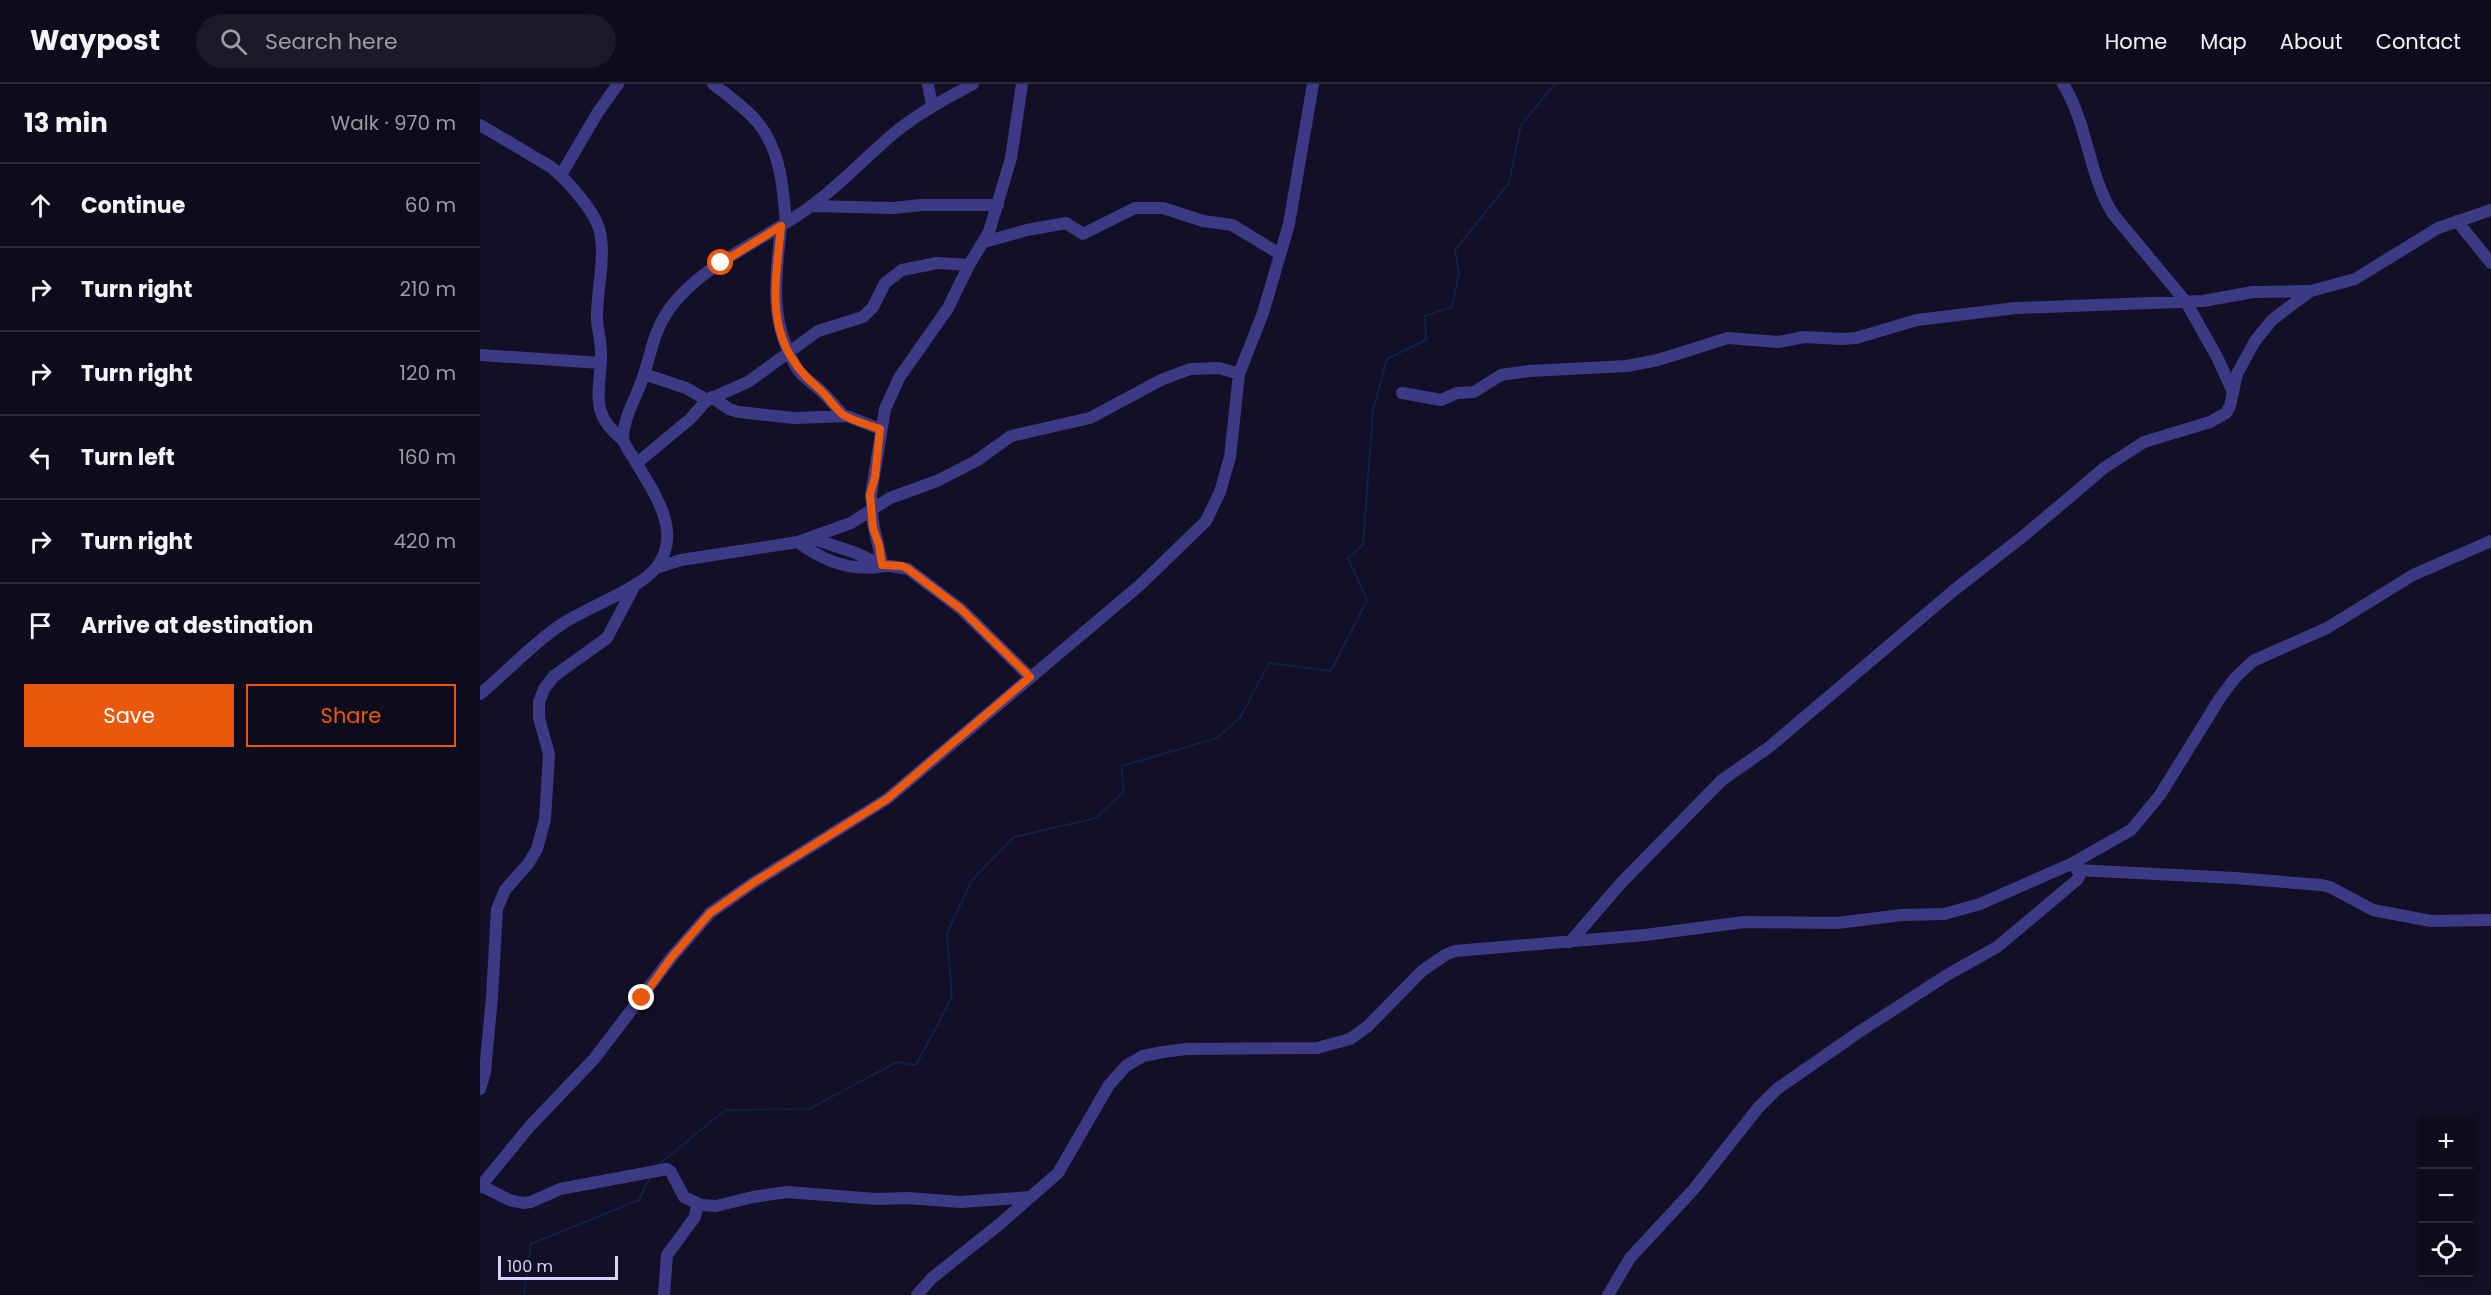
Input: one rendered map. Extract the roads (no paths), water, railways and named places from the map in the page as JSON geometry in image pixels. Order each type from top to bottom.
[{"type":"street","points":[[561,175],[598,112],[618,84]]},
{"type":"street","points":[[713,84],[753,119],[765,135],[779,168],[784,224],[776,264],[776,301],[781,336],[800,372],[824,393],[844,416]]},
{"type":"street","points":[[928,84],[932,106]]},
{"type":"street","points":[[623,440],[627,417],[644,374],[658,328],[678,299],[728,258],[811,206],[872,156],[891,136],[932,106],[973,84]]},
{"type":"street","points":[[885,565],[873,528],[870,495],[875,477],[880,429],[885,409],[899,378],[948,308],[969,265],[984,242],[998,205],[1012,152],[1023,84]]},
{"type":"street","points":[[1031,1197],[961,1202],[907,1198],[876,1199],[787,1192],[716,1206],[697,1205],[684,1197],[669,1170],[560,1189],[531,1202],[523,1203],[508,1200],[480,1186],[530,1126],[594,1059],[671,958],[710,913],[753,883],[887,799],[1140,585],[1206,521],[1220,492],[1230,457],[1239,374],[1263,313],[1281,254],[1313,84]]},
{"type":"street","points":[[2063,84],[2080,123],[2104,200],[2186,302],[2217,357],[2232,390]]},
{"type":"street","points":[[480,125],[561,175],[592,214],[599,228],[601,250],[597,320],[601,363],[598,406],[605,423],[623,440],[662,508],[667,530],[666,543],[656,568]]},
{"type":"street","points":[[811,206],[894,208],[921,205],[998,205]]},
{"type":"street","points":[[984,242],[1027,230],[1066,224],[1083,234],[1127,211],[1150,207],[1163,208],[1203,221],[1232,225],[1281,254]]},
{"type":"street","points":[[1402,393],[1441,400],[1457,393],[1474,392],[1501,375],[1529,371],[1627,366],[1658,360],[1728,338],[1778,342],[1804,337],[1851,338],[1900,324],[1948,315],[2039,306],[2109,306],[2186,302],[2219,299],[2253,292],[2312,291],[2355,279],[2438,228],[2491,210]]},
{"type":"street","points":[[2457,221],[2491,263]]},
{"type":"street","points":[[637,463],[690,419],[710,398],[748,382],[818,331],[862,317],[873,307],[885,283],[902,270],[937,263],[969,265]]},
{"type":"street","points":[[1570,942],[1622,882],[1726,776],[1768,748],[1953,591],[2019,540],[2104,468],[2144,442],[2218,419],[2226,413],[2242,362],[2263,330],[2312,291]]},
{"type":"street","points":[[480,355],[601,363]]},
{"type":"street","points":[[480,694],[526,651],[560,626],[592,606],[635,585],[656,568],[681,560],[811,538],[851,523],[890,498],[937,481],[959,470],[1011,436],[1090,418],[1179,373],[1205,367],[1239,374]]},
{"type":"street","points":[[644,374],[686,388],[729,409],[744,413],[794,418],[844,416],[880,429]]},
{"type":"street","points":[[811,538],[885,565]]},
{"type":"street","points":[[917,1295],[932,1278],[1058,1173],[1109,1085],[1126,1066],[1143,1056],[1186,1049],[1317,1048],[1350,1039],[1367,1027],[1410,982],[1445,955],[1472,949],[1570,942],[1744,922],[1837,923],[1902,915],[1944,914],[1980,904],[2105,847],[2131,830],[2172,779],[2220,698],[2235,678],[2253,661],[2327,628],[2413,575],[2491,541]]},
{"type":"street","points":[[798,542],[816,554],[843,565],[870,568],[885,565],[902,566],[908,569],[961,609],[1030,677]]},
{"type":"street","points":[[480,1089],[485,1072],[497,909],[505,890],[528,864],[537,849],[545,819],[549,754],[539,718],[539,702],[544,689],[554,676],[607,638],[635,585]]},
{"type":"street","points":[[2055,870],[2235,878],[2321,885],[2330,887],[2373,910],[2431,921],[2491,920]]},
{"type":"street","points":[[1608,1295],[1630,1258],[1694,1189],[1756,1111],[1778,1089],[1868,1025],[1997,947],[2077,880],[2082,870]]},
{"type":"street","points":[[664,1295],[668,1255],[695,1217],[697,1205]]},
{"type":"waterway","points":[[658,1165],[725,1110],[809,1109],[897,1062],[916,1065],[952,997],[947,933],[972,880],[1014,837],[1096,818],[1123,792],[1122,766],[1217,738],[1240,718],[1269,663],[1331,671],[1367,600],[1348,558],[1363,545],[1373,410],[1387,359],[1426,340],[1425,316],[1452,307],[1459,273],[1455,250],[1509,183],[1521,125],[1555,84]]},
{"type":"waterway","points":[[524,1295],[531,1244],[639,1200],[650,1177]]}]
